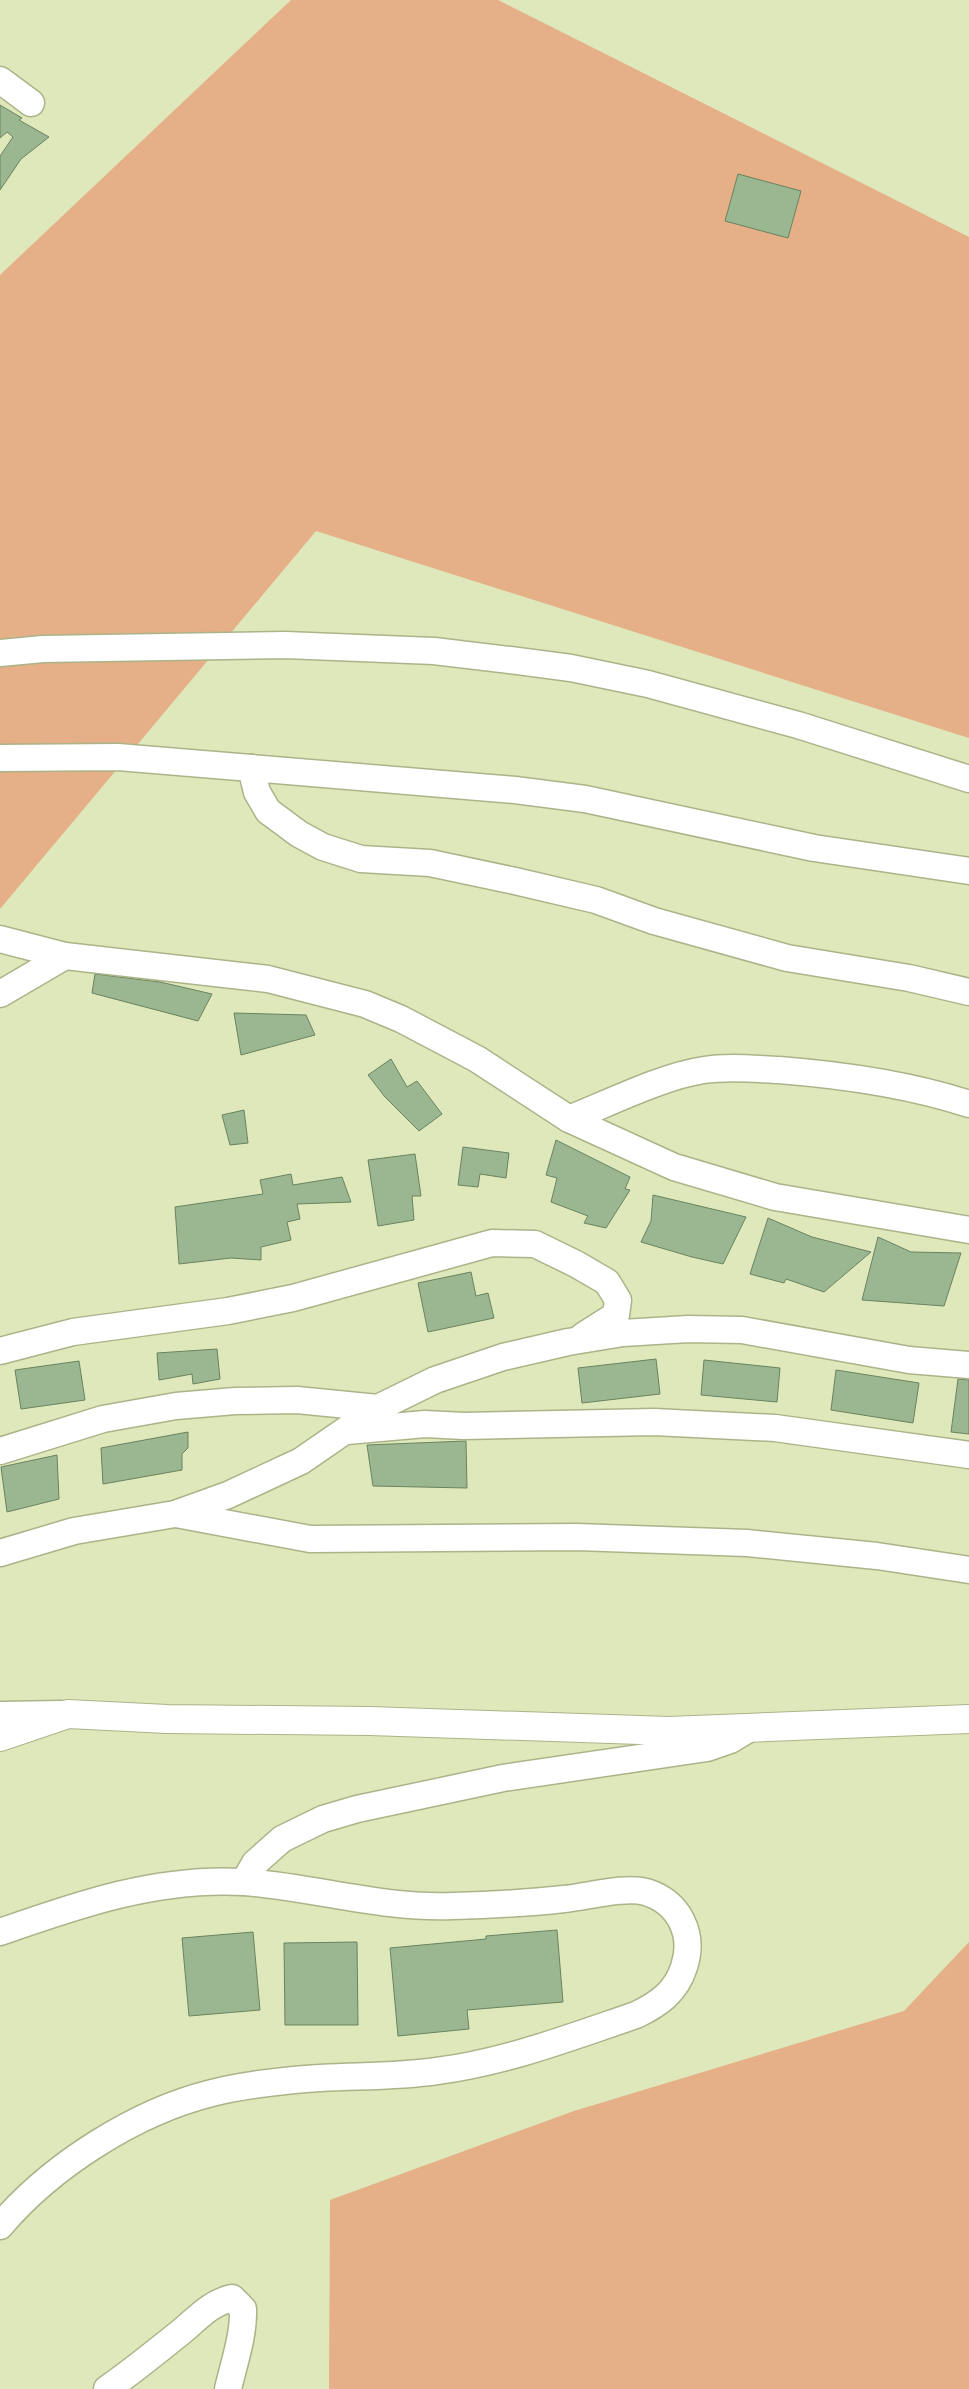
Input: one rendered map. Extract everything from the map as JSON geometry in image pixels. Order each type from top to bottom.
[{"type":"main road","points":[[0,1737],[68,1714],[167,1719],[370,1720],[669,1731],[969,1718]]},
{"type":"street","points":[[0,80],[31,103]]},
{"type":"street","points":[[0,653],[43,649],[285,645],[434,651],[510,660],[571,668],[648,684],[798,725],[969,778]]},
{"type":"street","points":[[0,758],[118,757],[515,790],[576,798],[814,848],[969,871]]},
{"type":"street","points":[[251,768],[257,792],[268,811],[299,834],[324,847],[360,859],[430,863],[477,873],[596,900],[654,921],[787,958],[909,978],[969,992]]},
{"type":"street","points":[[0,939],[65,956],[268,979],[365,1004],[401,1019],[477,1059],[569,1119],[674,1167],[775,1197],[969,1230]]},
{"type":"street","points":[[0,994],[65,956]]},
{"type":"street","points":[[569,1119],[670,1078],[704,1070],[746,1068],[825,1074],[938,1094],[969,1104]]},
{"type":"street","points":[[0,1351],[72,1332],[228,1311],[293,1298],[492,1244],[535,1244],[607,1282],[618,1300],[616,1315],[576,1341]]},
{"type":"street","points":[[0,1552],[74,1531],[175,1514],[228,1495],[301,1461],[378,1408],[444,1377],[503,1357],[576,1341],[623,1333],[688,1329],[742,1330],[909,1360],[969,1365]]},
{"type":"street","points":[[0,1450],[102,1419],[176,1406],[235,1401],[296,1400],[378,1408]]},
{"type":"street","points":[[345,1432],[426,1424],[464,1426],[654,1422],[775,1428],[969,1455]]},
{"type":"street","points":[[175,1514],[310,1539],[577,1537],[746,1543],[877,1556],[969,1570]]},
{"type":"street","points":[[0,1715],[68,1714]]},
{"type":"street","points":[[244,1882],[255,1862],[266,1852],[295,1832],[324,1819],[415,1795],[503,1778],[708,1748],[730,1740],[750,1728]]},
{"type":"street","points":[[0,1932],[116,1894],[174,1884],[244,1882],[350,1899],[450,1906],[563,1900],[633,1890],[646,1892],[660,1899],[679,1913],[688,1937],[684,1966],[672,1991],[658,2004],[636,2014],[493,2062],[386,2077],[331,2078],[258,2084],[212,2092],[189,2099],[106,2138],[40,2185],[0,2226]]},
{"type":"street","points":[[107,2389],[182,2330],[200,2313],[220,2301],[232,2298],[243,2309],[244,2328],[237,2345],[228,2389]]},
{"type":"shaded area","points":[[291,0],[498,0],[969,237],[969,738],[316,531],[0,909],[0,275]]},
{"type":"shaded area","points":[[969,1942],[969,2389],[329,2389],[330,2200],[574,2111],[904,2011]]},
{"type":"building","points":[[0,105],[22,118],[19,120],[49,137],[21,159],[0,190],[0,156],[13,137],[7,132],[0,138]]},
{"type":"building","points":[[738,174],[801,191],[788,238],[725,221]]},
{"type":"building","points":[[95,974],[160,982],[212,994],[198,1021],[92,993]]},
{"type":"building","points":[[234,1013],[306,1015],[315,1035],[241,1055]]},
{"type":"building","points":[[391,1059],[407,1087],[417,1081],[442,1114],[419,1131],[385,1097],[368,1075]]},
{"type":"building","points":[[244,1110],[248,1143],[230,1145],[222,1115]]},
{"type":"building","points":[[556,1140],[630,1177],[625,1189],[630,1190],[606,1228],[584,1223],[588,1216],[551,1202],[557,1178],[546,1175]]},
{"type":"building","points":[[463,1147],[509,1153],[506,1178],[480,1174],[478,1187],[458,1185]]},
{"type":"building","points":[[415,1154],[421,1196],[412,1196],[414,1220],[378,1226],[368,1160]]},
{"type":"building","points":[[291,1174],[293,1185],[342,1177],[351,1202],[297,1204],[300,1219],[287,1222],[291,1240],[261,1247],[261,1260],[231,1258],[179,1264],[175,1207],[263,1194],[260,1180]]},
{"type":"building","points":[[653,1195],[746,1217],[723,1264],[641,1242],[651,1221]]},
{"type":"building","points":[[768,1218],[812,1237],[871,1252],[824,1292],[786,1279],[784,1283],[750,1274]]},
{"type":"building","points":[[878,1237],[911,1252],[961,1253],[944,1306],[862,1300]]},
{"type":"building","points":[[471,1272],[476,1296],[488,1293],[494,1318],[428,1332],[418,1283]]},
{"type":"building","points":[[217,1349],[220,1379],[193,1384],[192,1374],[159,1380],[157,1353]]},
{"type":"building","points":[[656,1359],[660,1394],[582,1403],[578,1368]]},
{"type":"building","points":[[704,1360],[780,1368],[777,1402],[701,1395]]},
{"type":"building","points":[[79,1361],[85,1400],[21,1409],[15,1370]]},
{"type":"building","points":[[836,1370],[919,1383],[913,1423],[831,1410]]},
{"type":"building","points":[[958,1379],[969,1380],[969,1434],[951,1432]]},
{"type":"building","points":[[188,1432],[188,1448],[182,1454],[182,1470],[103,1484],[101,1448]]},
{"type":"building","points":[[466,1441],[467,1488],[373,1486],[367,1445]]},
{"type":"building","points":[[57,1455],[59,1499],[7,1512],[1,1467]]},
{"type":"building","points":[[557,1930],[563,2002],[467,2010],[469,2029],[398,2036],[390,1948],[486,1939],[486,1936]]},
{"type":"building","points":[[253,1932],[260,2010],[189,2016],[182,1938]]},
{"type":"building","points":[[357,1942],[358,2025],[285,2025],[284,1943]]}]
